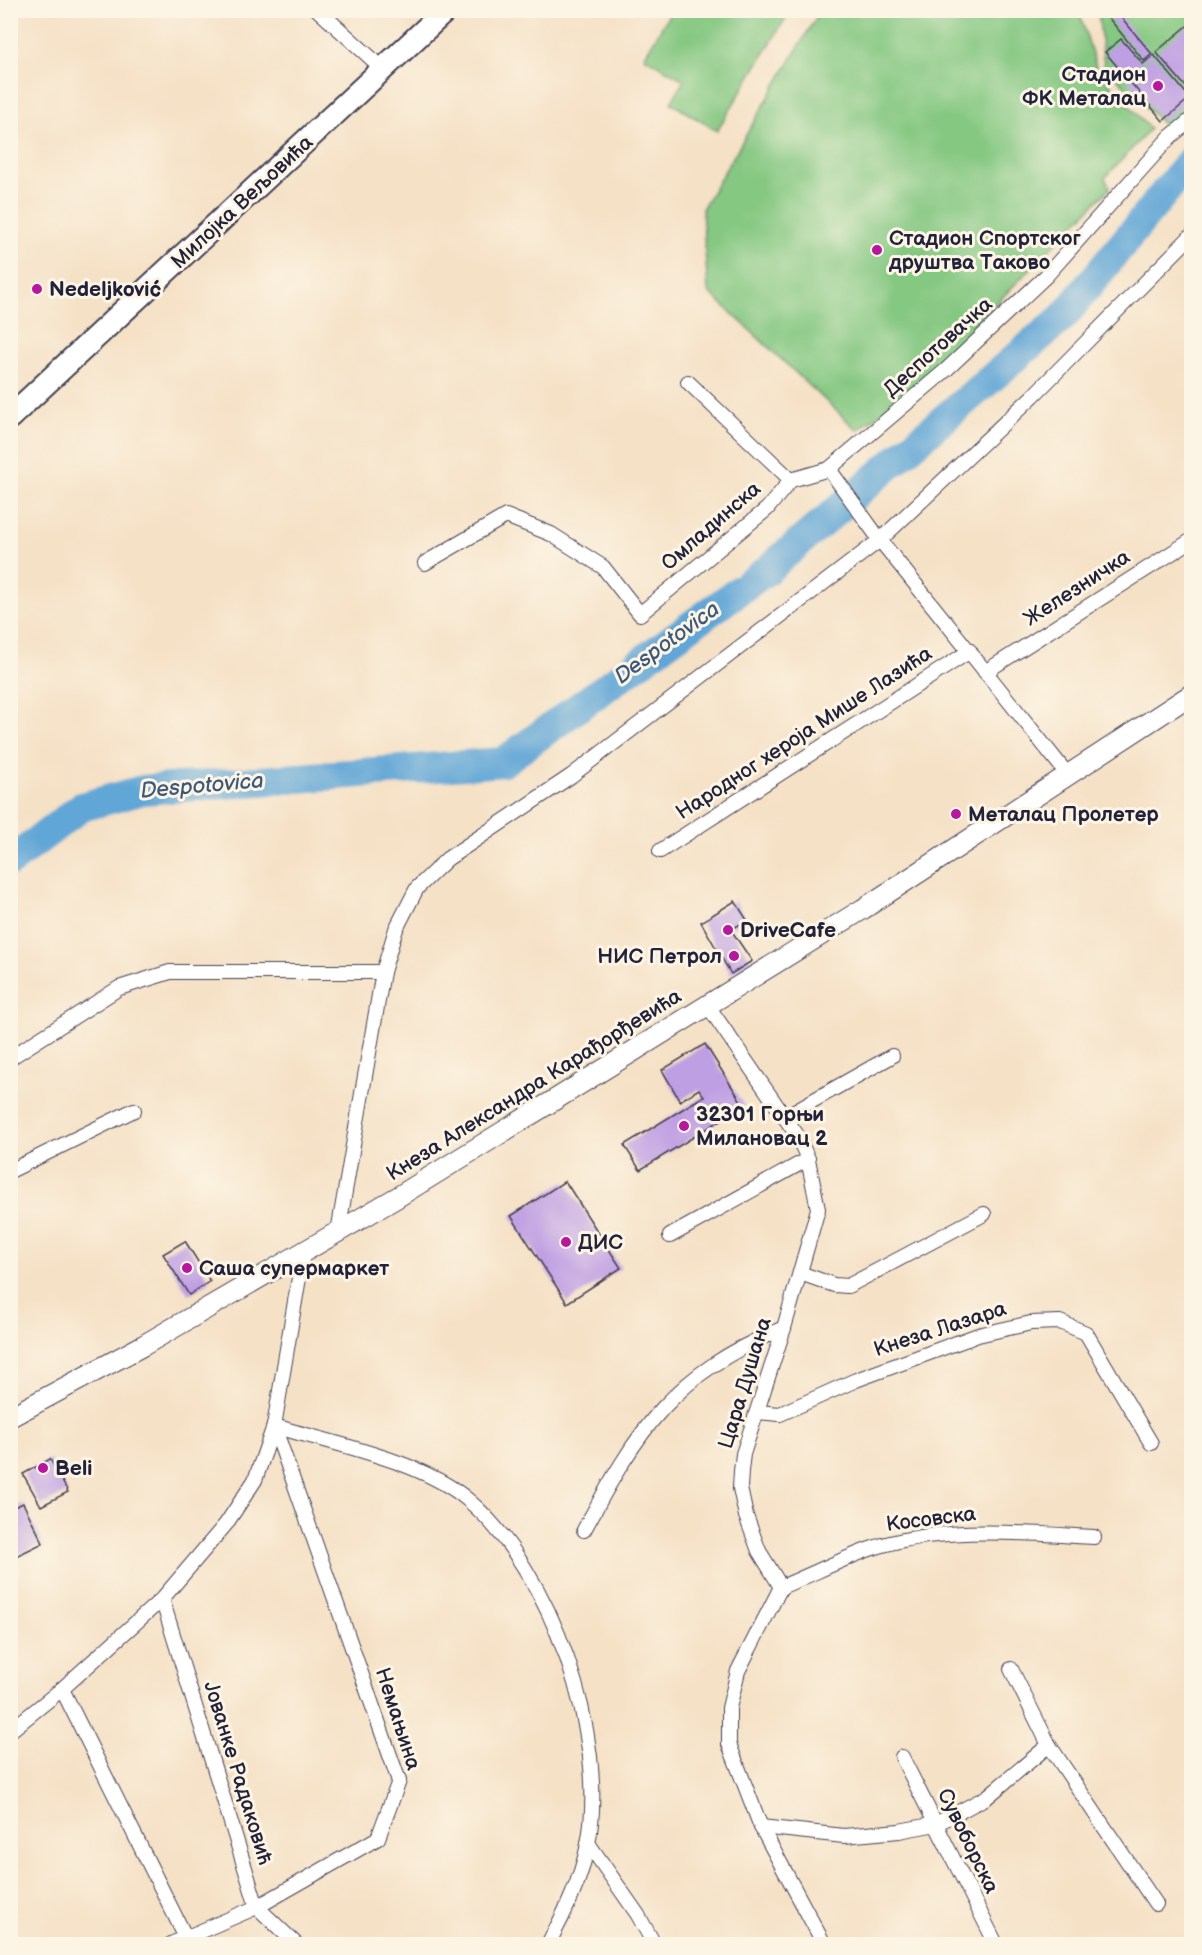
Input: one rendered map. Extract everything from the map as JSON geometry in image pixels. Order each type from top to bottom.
[{"type":"main road","name":"Милојка Вељовића","points":[[10,417],[446,10]]},
{"type":"street","points":[[318,10],[383,69]]},
{"type":"street","name":"Деспотовачка","points":[[833,475],[1046,276],[1170,137],[1191,118]]},
{"type":"street","points":[[338,1232],[383,972],[396,928],[417,888],[447,859],[571,776],[880,540],[1033,396],[1191,235]]},
{"type":"street","points":[[687,382],[791,480]]},
{"type":"street","points":[[833,475],[880,540],[1068,776]]},
{"type":"street","name":"Омладинска","points":[[426,563],[506,516],[551,534],[603,567],[640,614],[767,509],[791,480],[833,475]]},
{"type":"street","name":"Железничка","points":[[986,672],[1191,540]]},
{"type":"street","name":"Народног хероја Мише Лазића","points":[[660,851],[970,651]]},
{"type":"street","name":"Кнеза Александра Карађорђевића","points":[[10,1418],[303,1254],[708,1006],[1068,776],[1191,694]]},
{"type":"street","points":[[10,1058],[119,988],[170,972],[383,972]]},
{"type":"street","name":"Цара Душана","points":[[708,1006],[797,1135],[808,1159],[818,1209],[784,1328],[743,1455],[740,1488],[746,1516],[759,1551],[781,1587]]},
{"type":"street","points":[[784,1117],[892,1056]]},
{"type":"street","points":[[10,1172],[134,1110]]},
{"type":"street","points":[[670,1236],[808,1159]]},
{"type":"street","points":[[800,1273],[834,1285],[848,1286],[984,1214]]},
{"type":"street","points":[[10,1731],[62,1689],[162,1599],[226,1524],[255,1480],[274,1426],[303,1254]]},
{"type":"street","name":"Кнеза Лазара","points":[[757,1412],[780,1414],[856,1380],[978,1335],[1031,1323],[1060,1322],[1086,1333],[1151,1443]]},
{"type":"street","points":[[584,1530],[616,1469],[657,1412],[682,1387],[712,1365],[747,1343],[784,1328]]},
{"type":"street","points":[[274,1426],[426,1473],[468,1500],[503,1539],[535,1587],[569,1662],[586,1721],[592,1788],[588,1843],[570,1903],[548,1944]]},
{"type":"street","name":"Немањина","points":[[171,1944],[257,1907],[378,1838],[399,1781],[274,1426]]},
{"type":"street","name":"Косовска","points":[[781,1587],[871,1549],[914,1538],[998,1533],[1094,1537]]},
{"type":"street","points":[[781,1587],[738,1671],[729,1708],[729,1744],[761,1827],[824,1944]]},
{"type":"street","name":"Јованке Радаковић","points":[[162,1599],[257,1907],[296,1944]]},
{"type":"street","points":[[1011,1670],[1049,1745],[1156,1904]]},
{"type":"street","points":[[62,1689],[186,1938]]},
{"type":"street","points":[[761,1827],[844,1836],[899,1831],[936,1824],[987,1797],[1049,1745]]},
{"type":"street","name":"Сувоборска","points":[[902,1757],[996,1944]]},
{"type":"street","points":[[588,1843],[638,1915],[654,1944]]},
{"type":"green space","points":[[672,10],[790,11],[717,131],[671,103],[684,80],[644,57]]},
{"type":"green space","name":"Стадион Спортског друштва Таково","points":[[820,11],[1079,11],[1097,70],[1150,129],[1105,178],[1110,188],[902,399],[857,430],[708,291],[702,209]]},
{"type":"green space","name":"Стадион ФК Металац","points":[[1098,11],[1191,11],[1191,106],[1166,127],[1104,65]]},
{"type":"building","points":[[1102,10],[1115,10],[1152,54],[1144,61]]},
{"type":"building","points":[[1192,22],[1192,94],[1156,52]]},
{"type":"building","points":[[1121,39],[1143,64],[1154,55],[1190,98],[1163,121],[1105,52]]},
{"type":"building","points":[[735,901],[747,920],[734,928],[732,925],[729,927],[752,961],[731,974],[701,922]]},
{"type":"building","name":"32301 Горњи Милановац 2","points":[[705,1044],[744,1106],[640,1170],[624,1145],[704,1096],[699,1089],[680,1101],[662,1070]]},
{"type":"building","name":"ДИС","points":[[565,1181],[621,1268],[567,1303],[511,1216]]},
{"type":"building","name":"Саша супермаркет","points":[[185,1241],[210,1281],[189,1295],[163,1254]]},
{"type":"building","points":[[50,1459],[68,1492],[41,1506],[23,1474]]},
{"type":"building","points":[[23,1503],[43,1543],[10,1559],[10,1509]]},
{"type":"waterway","name":"Despotovica","points":[[10,862],[81,807],[143,790],[503,762],[766,571],[1063,317],[1192,159]]},
{"type":"place","name":"Стадион ФК Металац","points":[[1158,86]]},
{"type":"place","name":"Стадион Спортског друштва Таково","points":[[877,250]]},
{"type":"place","name":"Nedeljković","points":[[37,289]]},
{"type":"place","name":"Металац Пролетер","points":[[956,814]]},
{"type":"place","name":"DriveCafe","points":[[728,930]]},
{"type":"place","name":"НИС Петрол","points":[[734,956]]},
{"type":"place","name":"32301 Горњи Милановац 2","points":[[684,1126]]},
{"type":"place","name":"ДИС","points":[[566,1242]]},
{"type":"place","name":"Саша супермаркет","points":[[187,1268]]},
{"type":"place","name":"Beli","points":[[43,1468]]}]
